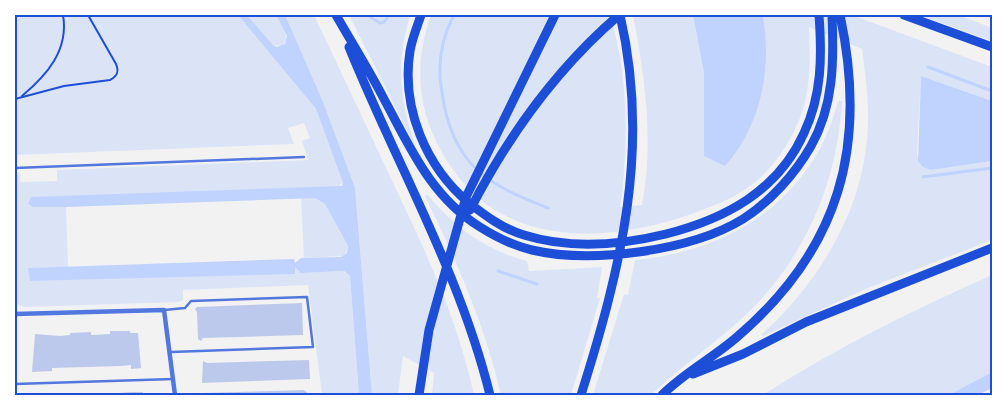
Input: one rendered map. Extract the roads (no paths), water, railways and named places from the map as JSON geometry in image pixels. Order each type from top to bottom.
[{"type":"highway","points":[[421,15],[410,52],[409,82],[412,110],[421,140],[435,166],[454,190],[502,226],[535,238],[574,243],[628,241],[689,227],[730,211],[761,190],[783,168],[801,140],[811,118],[819,83],[819,15]]},
{"type":"highway","points":[[419,395],[430,330],[466,197],[555,15]]},
{"type":"highway","points":[[450,255],[485,181],[528,112],[579,53],[619,15]]},
{"type":"highway","points":[[581,395],[612,288],[629,206],[634,151],[633,104],[628,58],[619,15]]},
{"type":"highway","points":[[337,16],[418,164],[448,201],[478,227],[506,241],[532,250],[558,254],[618,254],[683,243],[741,219],[764,203],[801,162],[820,128],[831,86],[832,15]]},
{"type":"highway","points":[[662,395],[680,379],[736,338],[768,308],[799,272],[817,244],[841,182],[849,140],[852,96],[846,42],[840,15]]},
{"type":"highway","points":[[904,15],[992,47]]},
{"type":"highway","points":[[337,16],[375,111],[460,296],[483,365],[490,395]]},
{"type":"highway","points":[[680,379],[743,354],[806,322],[992,248]]},
{"type":"street","points":[[15,314],[164,310],[175,395]]},
{"type":"lane","points":[[15,168],[304,157]]},
{"type":"lane","points":[[164,310],[185,308],[192,301],[307,298],[313,348],[170,352]]},
{"type":"lane","points":[[15,384],[174,379]]},
{"type":"water","points":[[238,15],[247,15],[273,45],[277,47],[285,44],[287,36],[276,15],[285,15],[323,102],[355,188],[372,395],[359,395],[350,276],[344,271],[301,273],[295,267],[295,274],[30,281],[28,268],[294,259],[295,263],[301,258],[341,257],[347,253],[348,246],[325,204],[315,198],[66,207],[33,207],[28,204],[31,197],[342,186],[343,183],[316,109]]},
{"type":"water","points":[[693,15],[763,15],[766,55],[761,95],[756,114],[748,132],[738,150],[725,166],[704,156],[704,73]]},
{"type":"water","points":[[921,76],[992,101],[992,161],[931,170],[923,167],[918,161]]},
{"type":"water","points":[[992,372],[992,388],[978,395],[949,395]]},
{"type":"waterway","points":[[367,15],[380,23],[384,22],[389,15]]},
{"type":"waterway","points":[[454,15],[443,43],[440,63],[442,93],[454,137],[463,154],[489,180],[506,190],[548,208]]},
{"type":"waterway","points":[[928,67],[992,91]]},
{"type":"waterway","points":[[923,177],[992,168]]},
{"type":"waterway","points":[[498,271],[537,284]]}]
